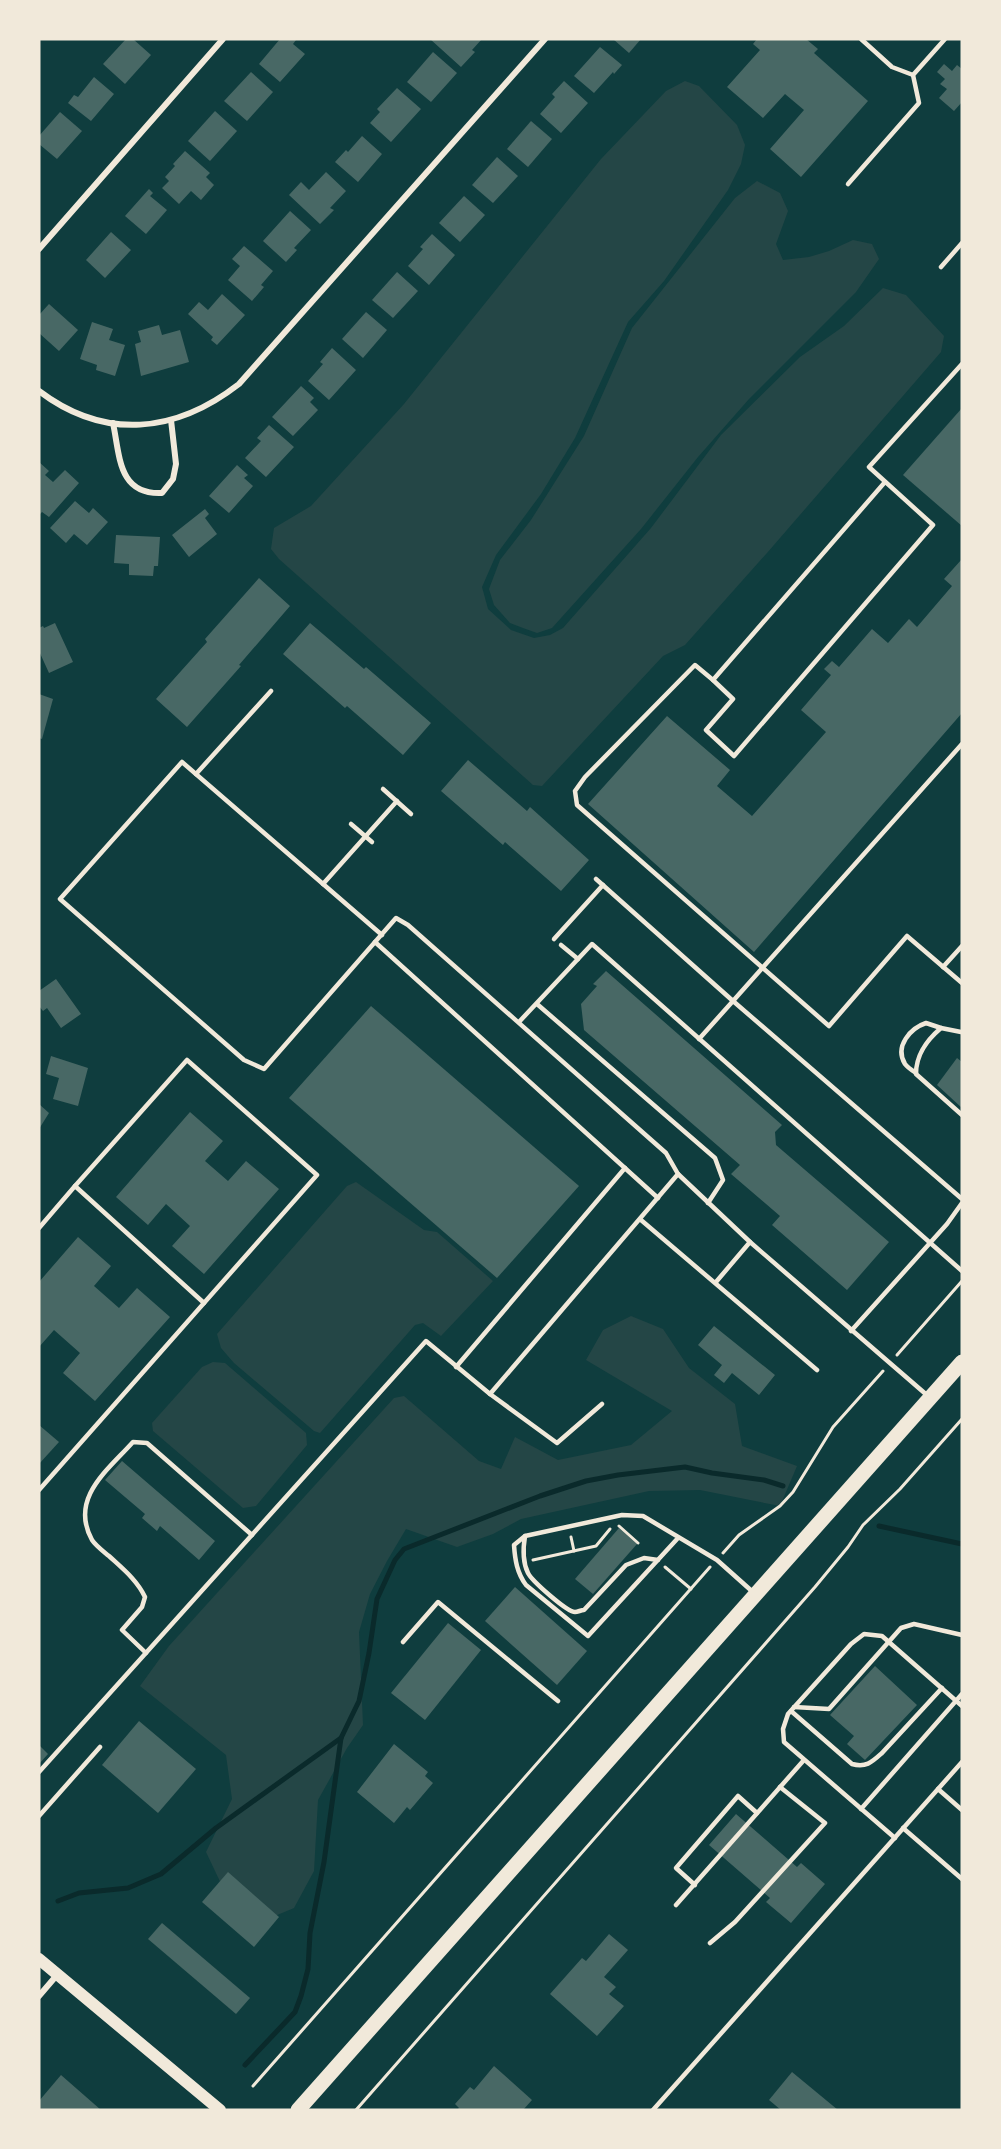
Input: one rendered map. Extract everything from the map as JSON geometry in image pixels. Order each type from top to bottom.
[{"type":"main road","points":[[298,2110],[962,1362]]},
{"type":"main road","points":[[39,1959],[220,2110]]},
{"type":"street","points":[[39,249],[223,39]]},
{"type":"street","points":[[39,391],[74,413],[90,419],[126,425],[153,424],[171,420],[192,414],[218,400],[239,384],[545,39]]},
{"type":"street","points":[[113,423],[127,481],[136,489],[150,493],[162,493],[173,479],[176,464],[171,420]]},
{"type":"street","points":[[39,1996],[57,1975]]},
{"type":"lane","points":[[861,39],[892,67],[912,75]]},
{"type":"lane","points":[[912,75],[944,39]]},
{"type":"lane","points":[[848,184],[919,103],[912,75]]},
{"type":"lane","points":[[940,267],[962,243]]},
{"type":"lane","points":[[962,364],[869,467],[933,525],[734,756],[706,730],[733,699],[695,665],[585,777],[575,792],[577,805],[829,1026],[907,936],[962,983]]},
{"type":"lane","points":[[712,681],[885,482]]},
{"type":"lane","points":[[196,774],[271,691]]},
{"type":"lane","points":[[699,1039],[962,744]]},
{"type":"lane","points":[[382,935],[182,762],[60,899],[244,1060],[264,1070],[382,935],[396,918],[408,925],[666,1153],[678,1174],[750,1242],[930,1398]]},
{"type":"lane","points":[[382,789],[411,814]]},
{"type":"lane","points":[[323,884],[397,801]]},
{"type":"lane","points":[[351,824],[372,842]]},
{"type":"lane","points":[[596,879],[962,1201],[930,1242],[851,1331]]},
{"type":"lane","points":[[554,939],[603,885]]},
{"type":"lane","points":[[375,942],[658,1198]]},
{"type":"lane","points":[[519,1022],[592,944],[962,1271]]},
{"type":"lane","points":[[561,945],[578,959]]},
{"type":"lane","points":[[943,967],[962,946]]},
{"type":"lane","points":[[537,1004],[716,1158],[723,1180],[708,1203]]},
{"type":"lane","points":[[961,1032],[941,1029],[926,1023],[914,1027],[901,1050],[904,1064],[962,1115]]},
{"type":"lane","points":[[916,1074],[916,1063],[927,1040],[941,1029]]},
{"type":"lane","points":[[39,1228],[187,1060],[317,1175],[39,1490]]},
{"type":"lane","points":[[456,1367],[625,1168]]},
{"type":"lane","points":[[490,1394],[678,1174]]},
{"type":"lane","points":[[75,1186],[204,1303]]},
{"type":"lane","points":[[641,1220],[817,1370]]},
{"type":"lane","points":[[716,1282],[750,1242]]},
{"type":"lane","points":[[39,1772],[426,1341],[490,1394],[557,1443],[602,1404]]},
{"type":"lane","points":[[146,1653],[123,1630],[142,1606],[145,1597],[139,1584],[93,1542],[86,1524],[84,1510],[86,1500],[97,1482],[133,1442],[147,1443],[252,1535]]},
{"type":"lane","points":[[678,1538],[588,1636],[526,1585],[519,1576],[514,1545],[525,1536],[622,1515],[643,1516],[717,1560],[756,1595]]},
{"type":"lane","points":[[525,1536],[527,1572],[531,1579],[567,1610],[575,1612],[584,1610],[626,1565],[644,1558],[658,1560]]},
{"type":"lane","points":[[403,1642],[438,1602],[558,1701]]},
{"type":"lane","points":[[793,1708],[829,1709],[902,1628],[914,1624],[962,1635]]},
{"type":"lane","points":[[895,1838],[784,1742],[783,1729],[793,1708],[851,1644],[864,1634],[882,1636],[962,1706]]},
{"type":"lane","points":[[793,1708],[852,1764],[861,1767],[872,1763],[942,1688]]},
{"type":"lane","points":[[861,1809],[962,1694]]},
{"type":"lane","points":[[39,1816],[100,1747]]},
{"type":"lane","points":[[676,1905],[804,1760]]},
{"type":"lane","points":[[653,2110],[962,1762]]},
{"type":"lane","points":[[710,1943],[735,1922],[825,1822],[780,1787]]},
{"type":"lane","points":[[938,1789],[962,1810]]},
{"type":"lane","points":[[695,1885],[676,1868],[738,1796],[757,1813]]},
{"type":"lane","points":[[903,1828],[962,1879]]},
{"type":"path","points":[[356,2110],[815,1587],[863,1525],[900,1489],[962,1419]]},
{"type":"path","points":[[726,1550],[739,1535],[780,1506],[793,1492],[818,1453]]},
{"type":"path","points":[[526,1562],[596,1546],[612,1527],[618,1526],[638,1543]]},
{"type":"path","points":[[571,1535],[574,1551]]},
{"type":"path","points":[[597,1536],[598,1542]]},
{"type":"path","points":[[665,1567],[691,1589]]},
{"type":"path","points":[[253,2086],[704,1574]]},
{"type":"shaded area","points":[[685,81],[699,86],[737,125],[745,145],[741,164],[728,190],[664,281],[628,322],[575,438],[541,494],[496,555],[482,587],[488,609],[511,630],[534,638],[550,635],[563,628],[651,528],[721,435],[800,357],[844,326],[883,288],[906,295],[944,336],[941,352],[685,645],[663,656],[542,786],[533,785],[279,559],[271,549],[274,528],[311,506],[404,404],[601,159],[666,91]]},
{"type":"shaded area","points":[[757,181],[780,193],[788,211],[776,244],[783,260],[809,257],[853,240],[872,244],[879,259],[856,292],[749,399],[698,457],[641,529],[552,628],[537,633],[510,623],[494,605],[489,589],[500,560],[531,520],[584,436],[632,328],[735,198]]},
{"type":"shaded area","points":[[356,1182],[424,1230],[437,1232],[493,1281],[441,1336],[423,1323],[415,1325],[320,1433],[314,1431],[234,1363],[221,1348],[217,1334],[347,1186]]},
{"type":"shaded area","points":[[631,1316],[663,1329],[689,1368],[735,1404],[742,1446],[797,1466],[780,1506],[700,1490],[649,1491],[521,1519],[493,1534],[457,1547],[406,1529],[370,1594],[359,1632],[363,1725],[347,1748],[318,1800],[314,1871],[294,1908],[270,1918],[225,1892],[206,1852],[232,1799],[226,1755],[140,1686],[169,1646],[394,1398],[404,1396],[479,1461],[501,1469],[515,1437],[558,1460],[631,1445],[672,1411],[586,1360],[603,1330]]},
{"type":"shaded area","points":[[213,1362],[225,1363],[306,1433],[307,1445],[256,1506],[243,1508],[153,1431],[152,1423],[202,1367]]},
{"type":"building","points":[[126,39],[133,39],[151,55],[125,84],[103,64]]},
{"type":"building","points":[[280,39],[295,39],[293,44],[305,54],[280,82],[259,64]]},
{"type":"building","points":[[430,39],[482,39],[472,50],[475,52],[461,67]]},
{"type":"building","points":[[613,39],[641,39],[629,53]]},
{"type":"building","points":[[757,39],[806,39],[818,49],[814,53],[868,101],[801,177],[770,149],[804,110],[785,94],[763,118],[727,87],[760,50],[753,44]]},
{"type":"building","points":[[600,47],[622,65],[594,93],[574,76]]},
{"type":"building","points":[[433,52],[457,73],[431,102],[407,82]]},
{"type":"building","points":[[944,64],[952,71],[957,65],[962,69],[962,102],[954,111],[939,98],[947,89],[940,84],[945,79],[937,72]]},
{"type":"building","points":[[251,72],[273,92],[247,121],[224,101]]},
{"type":"building","points":[[94,77],[114,94],[91,121],[68,103],[74,95],[78,97]]},
{"type":"building","points":[[564,81],[588,103],[561,133],[540,114],[555,97],[552,94]]},
{"type":"building","points":[[397,88],[421,109],[391,142],[370,123],[380,112],[377,109]]},
{"type":"building","points":[[215,111],[237,131],[210,161],[188,141]]},
{"type":"building","points":[[60,112],[82,131],[57,159],[39,144],[39,136]]},
{"type":"building","points":[[531,121],[552,139],[528,167],[507,149]]},
{"type":"building","points":[[362,136],[382,154],[358,182],[335,162],[346,150],[348,152]]},
{"type":"building","points":[[185,151],[210,173],[206,177],[214,185],[201,200],[191,191],[179,204],[162,188],[169,181],[165,177],[175,166],[173,164]]},
{"type":"building","points":[[497,157],[518,176],[493,203],[472,185]]},
{"type":"building","points":[[326,172],[346,191],[330,208],[334,210],[320,224],[289,195],[301,182],[309,190]]},
{"type":"building","points":[[149,189],[153,193],[150,196],[167,210],[146,234],[125,216]]},
{"type":"building","points":[[464,196],[485,215],[460,242],[439,223]]},
{"type":"building","points":[[290,211],[311,230],[294,248],[297,250],[286,262],[263,241]]},
{"type":"building","points":[[111,232],[131,250],[105,278],[86,260]]},
{"type":"building","points":[[432,234],[455,255],[429,285],[408,266]]},
{"type":"building","points":[[244,246],[273,271],[261,285],[264,287],[252,301],[228,280],[240,266],[232,259]]},
{"type":"building","points":[[397,272],[418,291],[393,318],[372,300]]},
{"type":"building","points":[[222,294],[245,315],[217,345],[211,340],[213,337],[188,314],[199,302],[208,310]]},
{"type":"building","points":[[49,304],[78,330],[59,351],[39,333],[39,315]]},
{"type":"building","points":[[366,312],[387,330],[363,358],[342,339]]},
{"type":"building","points":[[92,322],[113,329],[109,340],[125,345],[115,376],[96,370],[97,365],[80,359]]},
{"type":"building","points":[[159,325],[162,335],[180,330],[189,362],[141,376],[135,344],[141,342],[138,331]]},
{"type":"building","points":[[332,348],[356,370],[329,400],[308,381],[323,364],[320,362]]},
{"type":"building","points":[[301,386],[314,398],[310,402],[318,410],[293,436],[272,417]]},
{"type":"building","points":[[962,408],[962,526],[903,475]]},
{"type":"building","points":[[269,425],[294,447],[266,477],[245,458],[261,441],[257,438]]},
{"type":"building","points":[[39,462],[49,471],[45,475],[53,482],[65,470],[79,483],[49,517],[42,512],[39,515]]},
{"type":"building","points":[[237,465],[248,475],[244,478],[253,486],[229,513],[209,496]]},
{"type":"building","points":[[75,501],[89,513],[93,508],[108,522],[87,545],[74,534],[66,543],[50,528]]},
{"type":"building","points":[[205,509],[209,514],[205,518],[217,534],[189,557],[172,535]]},
{"type":"building","points":[[116,535],[160,537],[158,566],[154,566],[153,576],[129,575],[129,564],[114,563]]},
{"type":"building","points":[[962,559],[962,713],[754,952],[588,804],[667,716],[730,770],[717,786],[752,816],[826,732],[801,710],[831,675],[824,669],[832,661],[839,667],[872,629],[888,643],[909,619],[917,627],[952,586],[944,579]]},
{"type":"building","points":[[259,578],[290,606],[187,727],[156,699],[207,642],[205,639]]},
{"type":"building","points":[[55,623],[73,662],[49,673],[39,651],[39,628]]},
{"type":"building","points":[[310,623],[431,723],[403,755],[283,654]]},
{"type":"building","points":[[39,694],[53,699],[42,739],[39,738]]},
{"type":"building","points":[[468,760],[527,811],[530,807],[589,860],[561,891],[441,791]]},
{"type":"building","points":[[606,971],[782,1125],[775,1132],[776,1145],[889,1242],[847,1290],[772,1225],[780,1216],[731,1174],[740,1165],[584,1030],[581,1004],[597,986],[593,984]]},
{"type":"building","points":[[56,979],[81,1014],[61,1028],[47,1008],[43,1011],[39,1006],[39,991]]},
{"type":"building","points":[[371,1006],[579,1186],[497,1278],[289,1098]]},
{"type":"building","points":[[51,1056],[88,1068],[78,1106],[53,1099],[59,1078],[46,1074]]},
{"type":"building","points":[[957,1058],[962,1062],[962,1108],[937,1085]]},
{"type":"building","points":[[39,1104],[49,1113],[39,1129]]},
{"type":"building","points":[[190,1112],[223,1141],[205,1161],[228,1181],[246,1161],[279,1189],[204,1274],[172,1246],[190,1226],[166,1204],[148,1225],[116,1197]]},
{"type":"building","points":[[78,1237],[111,1266],[94,1286],[119,1308],[137,1288],[170,1317],[95,1401],[63,1373],[80,1353],[54,1330],[39,1347],[39,1282]]},
{"type":"building","points":[[714,1326],[775,1375],[759,1395],[732,1373],[724,1383],[714,1375],[722,1365],[698,1345]]},
{"type":"building","points":[[39,1425],[59,1442],[39,1464]]},
{"type":"building","points":[[122,1461],[215,1541],[199,1560],[160,1526],[157,1531],[142,1518],[145,1514],[105,1480]]},
{"type":"building","points":[[619,1528],[637,1544],[593,1594],[575,1579]]},
{"type":"building","points":[[515,1587],[587,1651],[557,1685],[485,1621]]},
{"type":"building","points":[[448,1623],[481,1650],[425,1720],[391,1693]]},
{"type":"building","points":[[875,1666],[917,1705],[865,1760],[847,1744],[854,1736],[830,1715]]},
{"type":"building","points":[[139,1721],[196,1769],[158,1813],[102,1765]]},
{"type":"building","points":[[394,1744],[428,1772],[425,1776],[433,1783],[410,1810],[407,1807],[394,1823],[357,1792]]},
{"type":"building","points":[[39,1745],[48,1754],[39,1764]]},
{"type":"building","points":[[736,1814],[797,1867],[801,1863],[825,1884],[791,1923],[766,1902],[770,1898],[709,1845]]},
{"type":"building","points":[[228,1872],[279,1917],[254,1947],[202,1902]]},
{"type":"building","points":[[162,1923],[250,1998],[236,2014],[148,1939]]},
{"type":"building","points":[[609,1934],[628,1950],[604,1977],[616,1987],[609,1994],[624,2006],[597,2036],[550,1994],[582,1958],[586,1961]]},
{"type":"building","points":[[494,2066],[532,2100],[523,2110],[457,2110],[459,2108],[455,2104],[470,2087],[474,2090]]},
{"type":"building","points":[[792,2072],[838,2110],[781,2110],[769,2100]]},
{"type":"building","points":[[61,2075],[101,2110],[39,2110],[39,2101]]},
{"type":"waterway","points":[[245,2065],[295,2012],[301,1996],[308,1969],[310,1933],[324,1862],[341,1738],[359,1701],[377,1599],[395,1560],[404,1549],[540,1496],[586,1481],[618,1475],[685,1467],[764,1480],[783,1486]]},
{"type":"waterway","points":[[879,1526],[962,1544]]},
{"type":"waterway","points":[[58,1901],[79,1893],[128,1888],[161,1874],[216,1828],[341,1738]]}]
